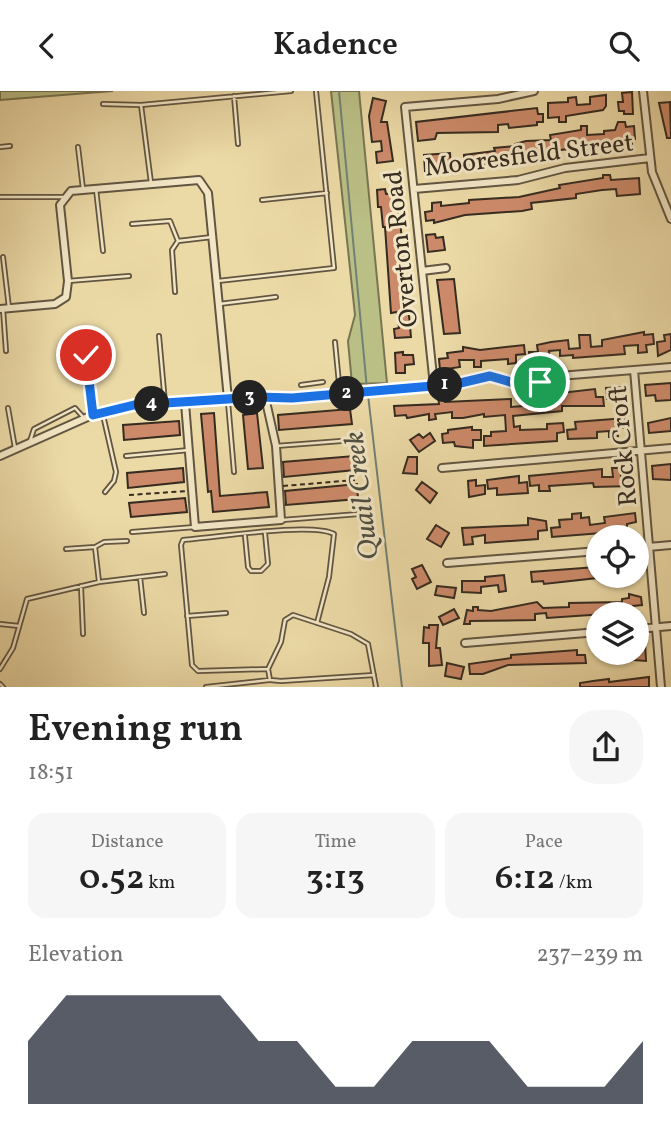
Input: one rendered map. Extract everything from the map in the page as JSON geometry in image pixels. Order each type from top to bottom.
[{"type":"street","name":"Overton Road","points":[[434,386],[405,107],[498,99],[534,91]]},
{"type":"street","points":[[643,91],[650,158],[657,190],[671,219]]},
{"type":"street","name":"Mooresfield Street","points":[[414,189],[518,180],[565,167],[650,158]]},
{"type":"street","points":[[4,309],[59,302],[66,297],[68,281],[60,211],[64,197],[72,191],[199,180],[208,189],[228,399]]},
{"type":"street","points":[[422,271],[446,268]]},
{"type":"street","points":[[0,456],[102,412],[165,403],[382,391],[434,386],[490,376],[513,384],[530,385],[559,376],[671,367]]},
{"type":"street","name":"Rock Croft","points":[[634,370],[647,525]]},
{"type":"street","points":[[185,403],[195,527],[281,520],[276,446],[265,397]]},
{"type":"street","points":[[442,468],[671,449]]},
{"type":"street","points":[[649,547],[671,545]]},
{"type":"street","name":"Rock Croft","points":[[649,547],[662,687]]},
{"type":"street","points":[[447,563],[586,552]]},
{"type":"street","points":[[649,628],[671,626]]},
{"type":"street","points":[[465,643],[586,633]]},
{"type":"lane","points":[[103,104],[141,105],[291,91]]},
{"type":"lane","points":[[217,281],[334,268],[316,91]]},
{"type":"lane","points":[[234,96],[237,144]]},
{"type":"lane","points":[[141,105],[151,183]]},
{"type":"lane","points":[[0,147],[10,146]]},
{"type":"lane","points":[[78,147],[83,190]]},
{"type":"lane","points":[[96,189],[103,251]]},
{"type":"lane","points":[[261,200],[327,193]]},
{"type":"lane","points":[[0,197],[64,197]]},
{"type":"lane","points":[[132,224],[170,221],[178,241]]},
{"type":"lane","points":[[174,292],[172,250],[178,241],[212,237]]},
{"type":"lane","points":[[3,257],[6,351]]},
{"type":"lane","points":[[68,281],[129,276]]},
{"type":"lane","points":[[219,304],[276,297]]},
{"type":"lane","points":[[159,336],[165,403]]},
{"type":"lane","points":[[335,342],[340,394]]},
{"type":"lane","points":[[86,355],[93,415]]},
{"type":"lane","points":[[301,385],[323,382]]},
{"type":"lane","points":[[311,384],[313,396]]},
{"type":"lane","points":[[228,399],[234,471]]},
{"type":"lane","points":[[8,408],[16,451]]},
{"type":"lane","points":[[30,445],[34,429],[54,417],[75,408],[84,418]]},
{"type":"lane","points":[[102,412],[116,462],[114,481],[105,492]]},
{"type":"lane","points":[[276,446],[354,440]]},
{"type":"lane","points":[[126,456],[189,450]]},
{"type":"lane","points":[[281,520],[359,514]]},
{"type":"lane","points":[[132,532],[195,527]]},
{"type":"lane","points":[[268,669],[198,671],[192,665],[181,545],[183,540],[326,530],[334,534],[329,577],[317,623]]},
{"type":"lane","points":[[245,535],[248,567],[255,572],[265,570],[268,564],[265,533]]},
{"type":"lane","points":[[66,549],[95,547],[104,541],[127,541]]},
{"type":"lane","points":[[95,547],[99,582]]},
{"type":"lane","points":[[0,669],[13,648],[27,599],[99,582],[165,574]]},
{"type":"lane","points":[[140,577],[144,613]]},
{"type":"lane","points":[[81,586],[83,634]]},
{"type":"lane","points":[[187,616],[226,613]]},
{"type":"lane","points":[[270,680],[268,669],[281,642],[285,620],[293,615],[351,634],[368,644],[376,687]]},
{"type":"lane","points":[[0,624],[19,626]]},
{"type":"lane","points":[[206,687],[270,680],[375,675]]},
{"type":"lane","points":[[265,681],[265,687]]},
{"type":"path","points":[[279,486],[355,480]]},
{"type":"path","points":[[129,495],[192,490]]},
{"type":"green space","points":[[0,91],[113,91],[0,100]]},
{"type":"green space","points":[[331,91],[359,91],[387,383],[352,384],[348,341],[355,315]]},
{"type":"building","points":[[632,92],[633,114],[624,114],[624,111],[619,111],[618,102],[623,102],[622,93]]},
{"type":"building","points":[[606,95],[606,106],[603,110],[566,116],[566,122],[559,122],[559,117],[548,118],[548,103],[568,102],[568,98],[576,97],[577,105],[590,104],[590,97]]},
{"type":"building","points":[[373,98],[386,101],[381,122],[387,122],[393,161],[377,163],[376,152],[382,151],[381,141],[372,142],[369,116]]},
{"type":"building","points":[[670,102],[671,138],[667,138],[659,103]]},
{"type":"building","points":[[537,108],[538,114],[543,114],[543,122],[537,122],[537,125],[509,128],[508,124],[498,125],[498,132],[437,133],[435,139],[418,141],[416,122]]},
{"type":"building","points":[[618,122],[625,122],[626,127],[634,126],[635,139],[632,139],[632,144],[616,148],[616,145],[597,146],[597,142],[569,144],[569,149],[523,154],[524,160],[464,167],[464,155],[495,151],[494,148],[515,146],[526,141],[551,140],[550,135],[581,130],[581,126],[587,126],[587,135],[604,134],[604,131],[615,130]]},
{"type":"building","points":[[450,153],[451,167],[425,171],[424,155]]},
{"type":"building","points":[[603,175],[610,175],[611,180],[639,178],[640,194],[617,196],[616,189],[602,190],[576,194],[576,198],[531,203],[532,209],[522,211],[465,215],[434,223],[434,220],[426,221],[425,212],[432,211],[432,203],[441,202],[441,206],[469,203],[469,200],[519,197],[560,188],[559,185],[603,178]]},
{"type":"building","points":[[385,189],[386,194],[395,193],[396,210],[399,209],[411,337],[395,338],[394,329],[399,328],[397,312],[391,313],[385,227],[381,207],[378,207],[377,190]]},
{"type":"building","points":[[435,234],[436,238],[443,237],[445,250],[428,252],[426,235]]},
{"type":"building","points":[[454,279],[460,333],[444,334],[437,280]]},
{"type":"building","points":[[644,332],[644,335],[653,334],[654,344],[646,345],[647,352],[638,353],[638,345],[624,346],[625,354],[573,358],[573,355],[560,356],[560,350],[549,351],[550,359],[530,361],[529,352],[538,352],[537,345],[568,340],[569,349],[580,348],[579,335],[590,335],[591,347],[602,346],[602,340]]},
{"type":"building","points":[[671,334],[671,350],[658,356],[657,342],[665,341],[664,335]]},
{"type":"building","points":[[524,345],[525,354],[516,355],[516,363],[508,364],[508,359],[481,361],[481,367],[474,367],[474,360],[459,360],[460,367],[440,370],[439,359],[448,358],[447,353],[463,351],[463,347],[480,350]]},
{"type":"building","points":[[403,352],[403,355],[413,355],[414,364],[405,365],[405,373],[396,373],[395,353]]},
{"type":"building","points":[[671,383],[671,400],[656,401],[655,395],[646,396],[645,385]]},
{"type":"building","points":[[625,387],[626,404],[616,404],[615,398],[607,399],[606,388]]},
{"type":"building","points":[[595,389],[596,397],[603,397],[604,406],[562,406],[562,411],[513,416],[514,427],[520,426],[520,430],[547,429],[547,424],[563,423],[564,432],[557,433],[557,441],[484,446],[484,436],[491,436],[491,432],[506,431],[505,415],[484,417],[484,414],[452,418],[452,412],[435,414],[436,419],[429,420],[429,414],[407,418],[406,415],[395,416],[394,406],[439,404],[438,396],[445,396],[445,402],[511,399],[511,407],[523,406],[523,401],[546,400],[552,394]]},
{"type":"building","points":[[350,409],[352,424],[279,430],[278,415]]},
{"type":"building","points":[[214,413],[220,496],[267,492],[269,507],[213,512],[211,491],[208,492],[201,414]]},
{"type":"building","points":[[257,413],[263,468],[248,469],[243,415]]},
{"type":"building","points":[[626,418],[627,427],[617,428],[618,436],[609,437],[609,431],[597,432],[597,438],[568,439],[567,430],[576,429],[575,422]]},
{"type":"building","points":[[671,418],[671,431],[649,433],[648,423]]},
{"type":"building","points":[[179,421],[180,435],[124,440],[123,425]]},
{"type":"building","points":[[472,427],[472,430],[481,430],[481,440],[473,440],[473,448],[455,446],[454,442],[443,443],[442,434],[448,433],[448,430]]},
{"type":"building","points":[[430,433],[435,441],[419,452],[410,440],[419,434],[423,438]]},
{"type":"building","points":[[354,456],[355,470],[284,477],[283,462]]},
{"type":"building","points":[[408,457],[417,457],[417,474],[403,473]]},
{"type":"building","points":[[671,464],[671,480],[653,479],[652,466]]},
{"type":"building","points":[[183,468],[184,482],[128,488],[127,473]]},
{"type":"building","points":[[612,468],[621,468],[621,476],[631,475],[632,486],[594,487],[593,483],[549,486],[550,491],[539,491],[539,485],[530,486],[529,476],[602,469],[602,477],[613,477]]},
{"type":"building","points":[[519,476],[519,483],[527,482],[528,493],[497,495],[497,488],[488,489],[487,480]]},
{"type":"building","points":[[476,480],[476,486],[485,485],[485,494],[469,497],[468,481]]},
{"type":"building","points":[[422,482],[437,493],[430,503],[416,490]]},
{"type":"building","points":[[357,484],[358,499],[286,505],[285,491]]},
{"type":"building","points":[[185,498],[187,512],[131,517],[129,503]]},
{"type":"building","points":[[581,513],[581,518],[589,517],[590,525],[586,525],[586,534],[552,537],[551,528],[560,527],[559,520],[572,519],[572,514]]},
{"type":"building","points":[[635,513],[636,522],[590,525],[605,523],[604,517]]},
{"type":"building","points":[[528,518],[546,521],[547,530],[538,531],[538,539],[485,543],[485,535],[472,537],[473,544],[464,545],[462,528],[528,525]]},
{"type":"building","points":[[436,525],[449,533],[441,547],[427,539]]},
{"type":"building","points":[[422,565],[431,582],[417,589],[412,579],[416,577],[412,569]]},
{"type":"building","points":[[586,568],[586,579],[544,584],[543,581],[532,582],[531,572]]},
{"type":"building","points":[[504,575],[506,591],[499,592],[498,585],[481,587],[481,593],[462,592],[462,581],[485,581],[485,577]]},
{"type":"building","points":[[437,586],[456,588],[454,598],[435,595]]},
{"type":"building","points":[[629,594],[641,597],[642,602],[622,602],[622,599],[629,598]]},
{"type":"building","points":[[537,602],[543,608],[569,607],[569,603],[586,603],[586,615],[547,618],[546,613],[535,614],[535,620],[470,621],[470,624],[464,624],[467,610],[473,611],[473,607],[491,611]]},
{"type":"building","points":[[454,609],[459,618],[443,625],[439,617]]},
{"type":"building","points":[[429,625],[438,625],[436,648],[440,648],[442,665],[429,666],[429,643],[423,643],[424,627],[429,628]]},
{"type":"building","points":[[577,650],[577,655],[585,655],[586,663],[508,665],[483,674],[470,674],[469,664],[511,658],[511,655]]},
{"type":"building","points":[[447,663],[464,667],[461,679],[445,676]]},
{"type":"building","points":[[649,677],[649,687],[580,687],[580,683],[593,681],[609,679],[609,682]]},
{"type":"waterway","name":"Quail Creek","points":[[339,91],[367,389]]},
{"type":"waterway","name":"Quail Creek","points":[[368,395],[402,687]]},
{"type":"route","points":[[86,355],[93,415],[134,405],[258,397],[292,398],[456,384],[490,376],[521,385],[540,382]]}]
